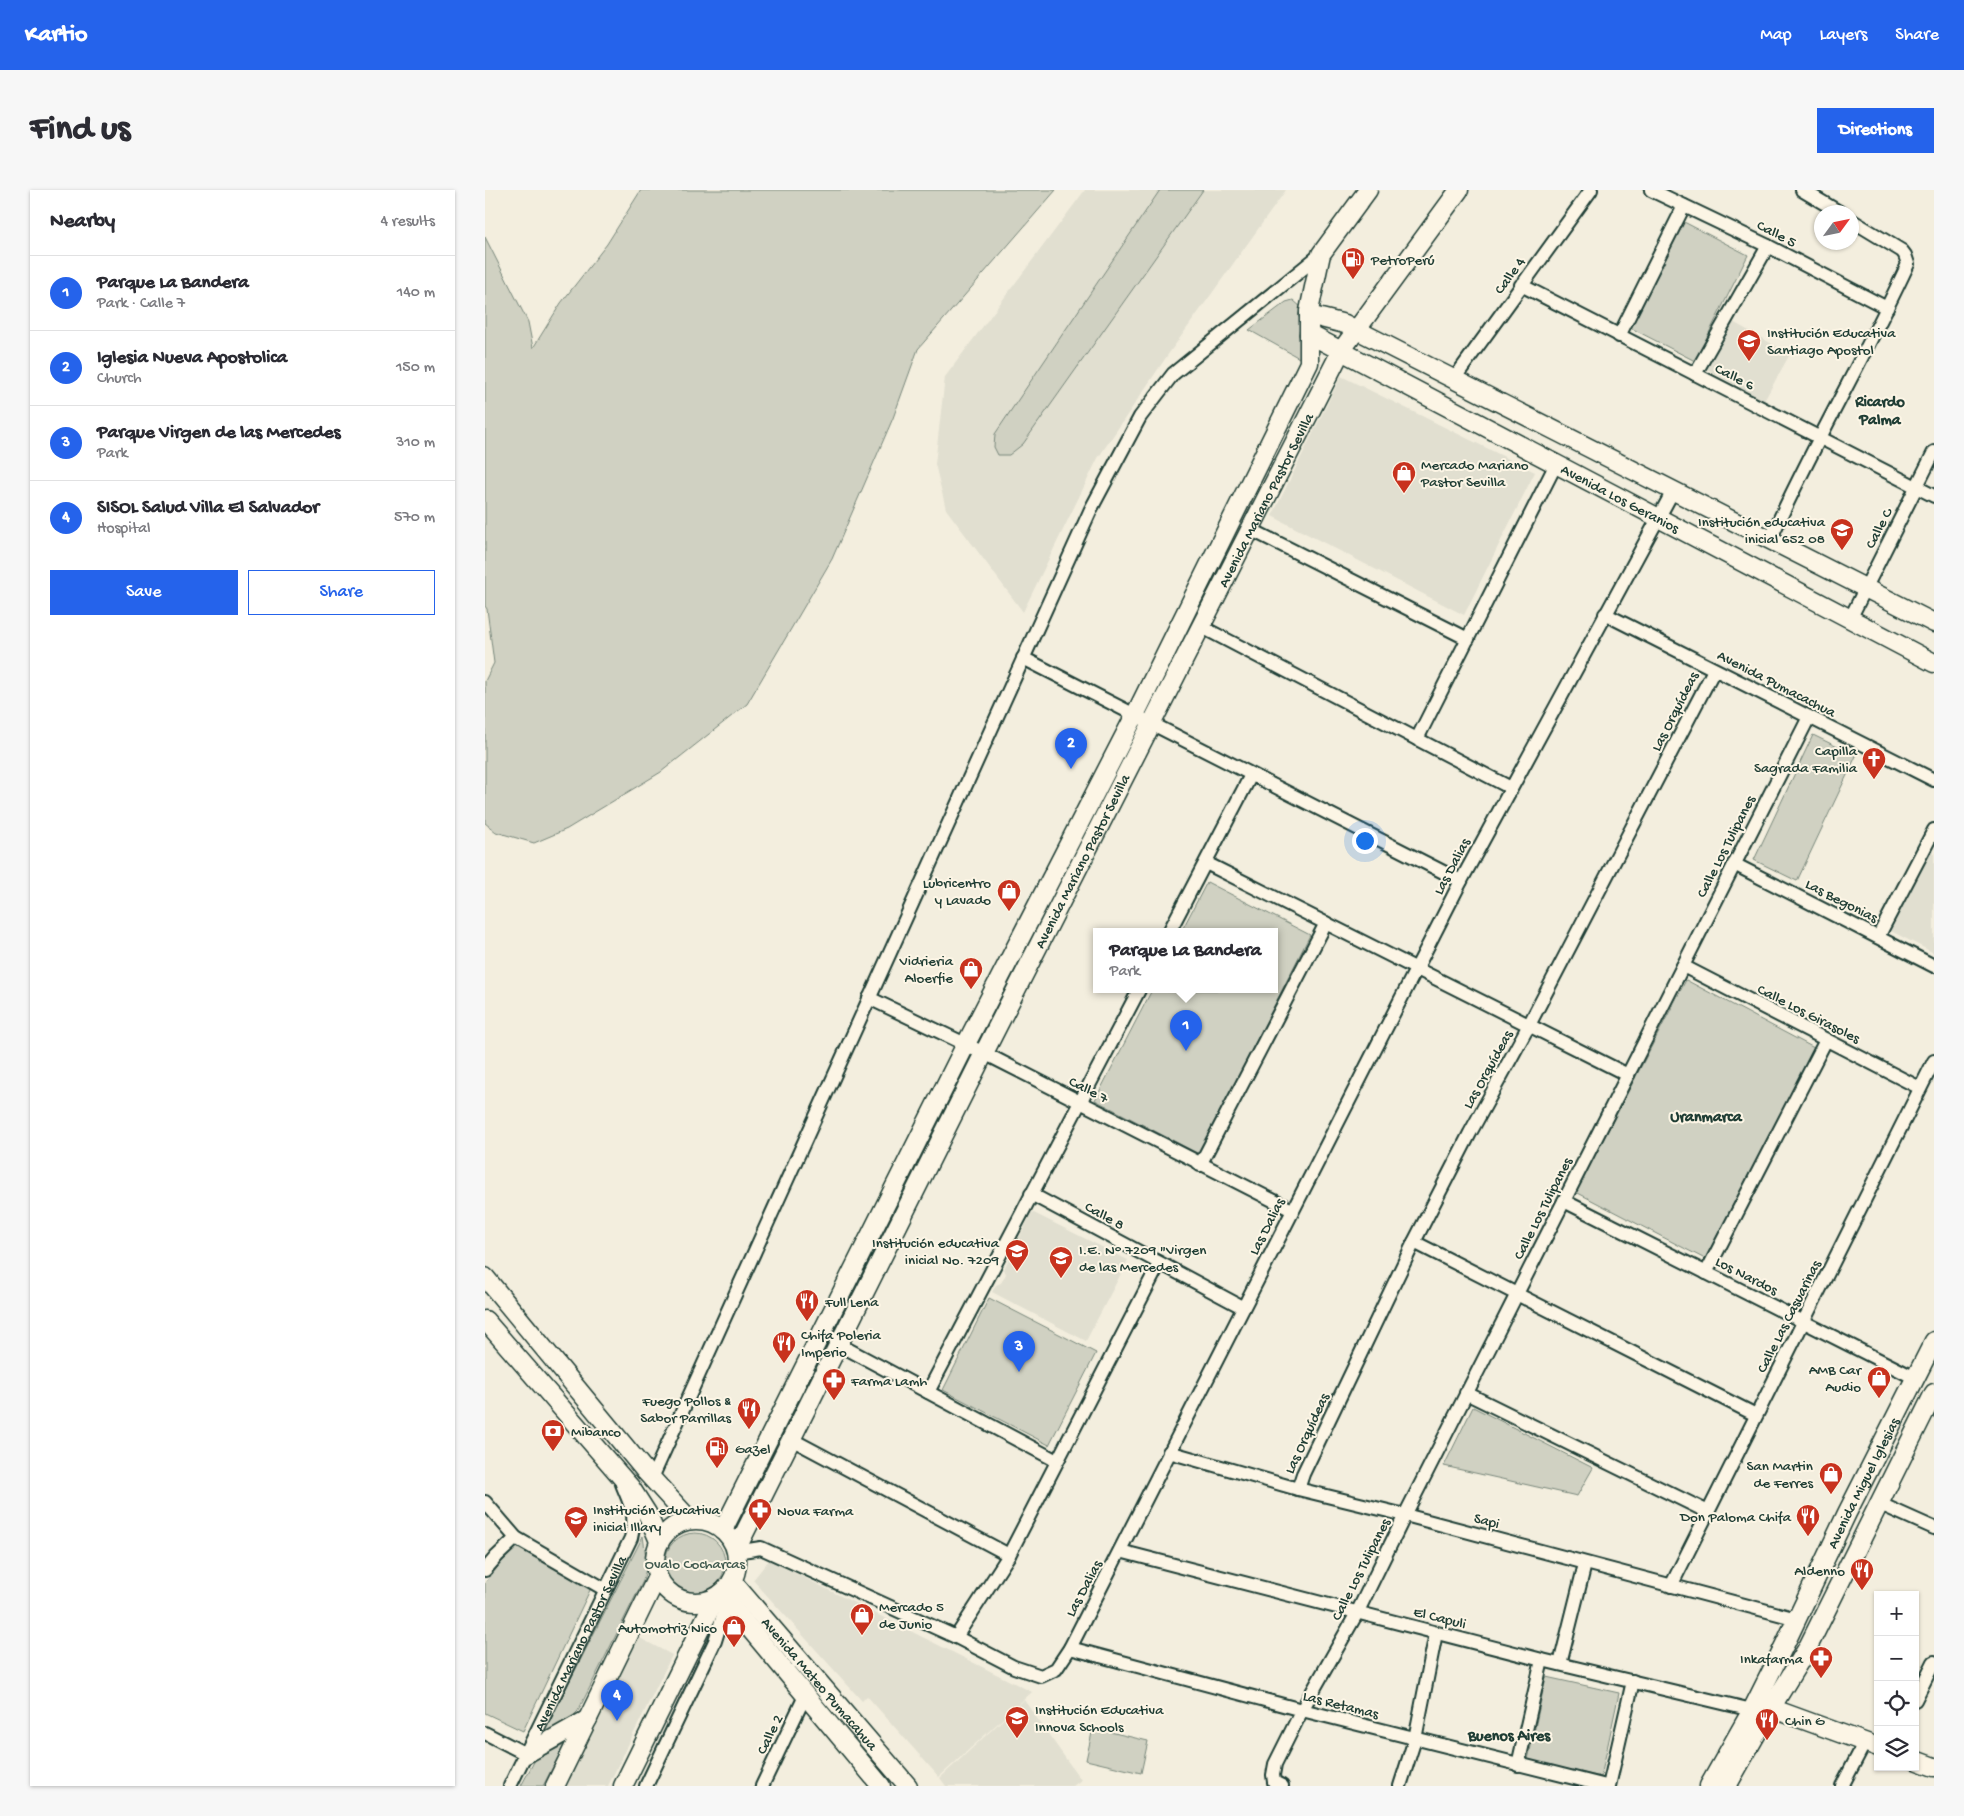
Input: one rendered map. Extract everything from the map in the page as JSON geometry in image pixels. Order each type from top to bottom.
[{"type":"main road","name":"Avenida Mariano Pastor Sevilla","points":[[736,1551],[984,1053],[1143,719],[1309,363],[1309,315],[1321,254],[1368,190]]},
{"type":"main road","name":"Avenida Mariano Pastor Sevilla","points":[[723,1530],[966,1044],[1143,719],[1200,626],[1341,351],[1459,190]]},
{"type":"main road","name":"Avenida Los Geranios","points":[[1309,315],[1357,329],[1673,492],[1934,623]]},
{"type":"main road","name":"Avenida Los Geranios","points":[[1309,334],[1934,663]]},
{"type":"main road","points":[[1376,369],[1387,345]]},
{"type":"main road","points":[[485,1277],[652,1478],[690,1520]]},
{"type":"main road","points":[[485,1320],[617,1470],[643,1506],[659,1541]]},
{"type":"main road","name":"Avenida Miguel Iglesias","points":[[1709,1786],[1752,1710],[1847,1513],[1934,1341]]},
{"type":"main road","name":"Avenida Miguel Iglesias","points":[[1727,1786],[1807,1649],[1934,1393]]},
{"type":"main road","points":[[623,1786],[722,1592],[736,1572],[736,1551],[731,1539],[713,1523],[690,1520],[677,1524],[666,1532],[659,1541],[654,1565],[657,1577],[663,1587],[683,1601],[695,1603],[722,1592]]},
{"type":"main road","points":[[555,1786],[657,1577]]},
{"type":"main road","name":"Avenida Mateo Pumacahua","points":[[722,1592],[805,1696],[881,1786]]},
{"type":"main road","name":"Avenida Mateo Pumacahua","points":[[722,1592],[908,1786]]},
{"type":"main road","points":[[1752,1710],[1771,1708],[1871,1744]]},
{"type":"main road","points":[[526,1754],[588,1719]]},
{"type":"main road","points":[[1919,1761],[1934,1767]]},
{"type":"street","name":"Calle 4","points":[[1454,379],[1591,190]]},
{"type":"street","name":"Calle 5","points":[[1651,190],[1768,246],[1887,308]]},
{"type":"street","points":[[1802,190],[1827,205]]},
{"type":"street","points":[[1619,336],[1684,206]]},
{"type":"street","points":[[1770,540],[1908,264],[1902,251],[1859,225]]},
{"type":"street","points":[[1695,374],[1768,246]]},
{"type":"street","points":[[652,1478],[1091,509],[1140,417],[1173,374],[1321,254]]},
{"type":"street","name":"Calle 6","points":[[1521,285],[1934,496]]},
{"type":"street","name":"Calle C","points":[[1850,619],[1934,452]]},
{"type":"street","points":[[1417,739],[1556,464]]},
{"type":"street","name":"Las Dalias","points":[[736,1551],[761,1548],[956,1637],[1013,1667],[1041,1676],[1056,1669],[1070,1648],[1121,1551],[1242,1307],[1461,881],[1673,492]]},
{"type":"street","points":[[1250,529],[1468,639]]},
{"type":"street","name":"Avenida Pumacachua","points":[[1605,614],[1934,780]]},
{"type":"street","points":[[1200,626],[1511,788]]},
{"type":"street","points":[[1023,658],[1461,881]]},
{"type":"street","name":"Las Orquídeas","points":[[1298,1489],[1303,1474],[1414,1242],[1713,670]]},
{"type":"street","name":"Calle Los Tulipanes","points":[[1282,1786],[1275,1782],[1273,1775],[1275,1764],[1302,1710],[1357,1613],[1809,718]]},
{"type":"street","points":[[1171,928],[1251,775]]},
{"type":"street","points":[[1878,937],[1934,830]]},
{"type":"street","points":[[1206,863],[1628,1074]]},
{"type":"street","name":"Las Begonias","points":[[1735,864],[1934,966]]},
{"type":"street","points":[[1200,1165],[1327,923]]},
{"type":"street","name":"Calle Los Girasoles","points":[[1683,966],[1920,1088]]},
{"type":"street","points":[[928,1392],[1137,993]]},
{"type":"street","name":"Calle 7","points":[[869,998],[984,1053],[1200,1165],[1292,1210]]},
{"type":"street","points":[[1706,1273],[1826,1040]]},
{"type":"street","name":"Calle Las Casuarinas","points":[[1671,1586],[1934,1061]]},
{"type":"street","name":"Calle 8","points":[[1031,1194],[1242,1307]]},
{"type":"street","name":"Los Nardos","points":[[1564,1201],[1915,1378]]},
{"type":"street","points":[[1414,1242],[1756,1415]]},
{"type":"street","points":[[956,1637],[1009,1555],[1159,1264]]},
{"type":"street","points":[[838,1344],[1057,1461]]},
{"type":"street","points":[[1467,1393],[1708,1512]]},
{"type":"street","points":[[791,1439],[1009,1555]]},
{"type":"street","name":"Sapi","points":[[1169,1452],[1298,1489],[1405,1515],[1797,1619]]},
{"type":"street","name":"Avenida Mariano Pastor Sevilla","points":[[510,1786],[631,1538],[635,1523],[617,1470]]},
{"type":"street","points":[[485,1502],[516,1538],[606,1590]]},
{"type":"street","points":[[1879,1503],[1934,1528]]},
{"type":"street","points":[[485,1570],[516,1538]]},
{"type":"street","name":"El Capuli","points":[[1121,1551],[1542,1660],[1752,1710]]},
{"type":"street","points":[[1560,1664],[1585,1564]]},
{"type":"street","points":[[646,1786],[715,1641],[724,1612],[722,1592]]},
{"type":"street","points":[[1400,1786],[1415,1739],[1436,1633]]},
{"type":"street","name":"Las Retamas","points":[[1070,1648],[1415,1739],[1608,1786]]},
{"type":"street","points":[[1518,1765],[1542,1660]]},
{"type":"street","points":[[1919,1692],[1934,1662]]},
{"type":"street","points":[[1608,1786],[1633,1681]]},
{"type":"street","name":"Calle 2","points":[[763,1785],[805,1696]]},
{"type":"street","points":[[485,1733],[526,1754]]},
{"type":"street","points":[[1842,1786],[1871,1744]]},
{"type":"shaded area","points":[[1085,190],[1286,190],[1167,356],[1098,458],[1023,612],[946,509],[935,464],[945,377]]},
{"type":"shaded area","name":"Institución Educativa Santiago Apostol","points":[[1733,322],[1790,354],[1764,401],[1707,369]]},
{"type":"shaded area","name":"Mercado Mariano Pastor Sevilla","points":[[1341,376],[1535,472],[1464,615],[1272,516]]},
{"type":"shaded area","points":[[1934,839],[1934,953],[1889,930]]},
{"type":"shaded area","name":"I.E. N° 7209 \"Virgen de las Mercedes","points":[[1032,1212],[1128,1260],[1086,1341],[992,1292],[996,1285],[1001,1283],[1006,1274],[1004,1269]]},
{"type":"shaded area","name":"Mercado 5 de Junio","points":[[769,1560],[1032,1692],[939,1777],[867,1696],[862,1701],[753,1580]]},
{"type":"shaded area","points":[[636,1636],[672,1655],[608,1786],[564,1786]]},
{"type":"shaded area","name":"Institución Educativa Innova Schools","points":[[1024,1700],[1081,1780],[1073,1786],[946,1786],[940,1778]]},
{"type":"green space","points":[[641,190],[1056,190],[918,349],[893,418],[832,559],[747,704],[661,772],[567,829],[534,843],[496,832],[485,823],[485,681],[494,663],[487,609],[485,606],[485,237],[528,322],[533,348],[561,303],[607,244]]},
{"type":"green space","points":[[1160,190],[1203,190],[1023,444],[1009,455],[998,455],[994,447],[995,434]]},
{"type":"green space","points":[[1684,222],[1748,255],[1695,361],[1631,328]]},
{"type":"green space","points":[[1293,300],[1302,308],[1301,359],[1249,330],[1286,302]]},
{"type":"green space","points":[[1813,735],[1856,756],[1797,881],[1754,860]]},
{"type":"green space","points":[[1207,882],[1310,935],[1199,1154],[1095,1100],[1150,993],[1278,993],[1278,928],[1183,928]]},
{"type":"green space","points":[[1686,980],[1814,1048],[1705,1259],[1576,1192]]},
{"type":"green space","points":[[989,1298],[1096,1353],[1049,1445],[943,1390]]},
{"type":"green space","points":[[1473,1407],[1593,1468],[1577,1496],[1444,1466]]},
{"type":"green space","name":"Ovalo Cocharcas","points":[[695,1533],[711,1538],[716,1542],[720,1547],[725,1563],[720,1579],[716,1584],[711,1588],[695,1593],[679,1588],[674,1584],[670,1579],[665,1563],[670,1547],[674,1542],[679,1538]]},
{"type":"green space","points":[[643,1536],[647,1565],[643,1581],[578,1711],[570,1719],[541,1738]]},
{"type":"green space","points":[[517,1546],[589,1587],[590,1590],[523,1731],[485,1713],[485,1583],[512,1549]]},
{"type":"green space","points":[[1546,1677],[1619,1693],[1601,1777],[1528,1760]]},
{"type":"green space","points":[[1093,1728],[1148,1741],[1141,1773],[1086,1760]]},
{"type":"green space","points":[[564,1745],[543,1786],[521,1786],[535,1760]]},
{"type":"place","name":"PetroPerú","points":[[1353,280]]},
{"type":"place","name":"Institución Educativa Santiago Apostol","points":[[1749,362]]},
{"type":"place","name":"Mercado Mariano Pastor Sevilla","points":[[1404,494]]},
{"type":"place","name":"Institución educativa inicial 652 08","points":[[1842,551]]},
{"type":"place","name":"Iglesia Nueva Apostolica","points":[[1071,769]]},
{"type":"place","name":"Capilla Sagrada Familia","points":[[1874,780]]},
{"type":"place","name":"Lubricentro y Lavado","points":[[1009,912]]},
{"type":"place","name":"Vidrieria Aloerfie","points":[[971,990]]},
{"type":"place","name":"Parque La Bandera","points":[[1186,1051]]},
{"type":"place","name":"Institución educativa inicial No. 7209","points":[[1017,1272]]},
{"type":"place","name":"I.E. N° 7209 \"Virgen de las Mercedes","points":[[1061,1279]]},
{"type":"place","name":"Full Lena","points":[[807,1322]]},
{"type":"place","name":"Chifa Poleria Imperio","points":[[784,1364]]},
{"type":"place","name":"Parque Virgen de las Mercedes","points":[[1019,1372]]},
{"type":"place","name":"AMB Car Audio","points":[[1879,1399]]},
{"type":"place","name":"Farma Lamh","points":[[834,1401]]},
{"type":"place","name":"Fuego Pollos & Sabor Parrillas","points":[[749,1430]]},
{"type":"place","name":"Mibanco","points":[[553,1452]]},
{"type":"place","name":"Gazel","points":[[717,1469]]},
{"type":"place","name":"San Martin de Ferres","points":[[1831,1495]]},
{"type":"place","name":"Nova Farma","points":[[760,1531]]},
{"type":"place","name":"Don Paloma Chifa","points":[[1808,1537]]},
{"type":"place","name":"Institución educativa inicial Illary","points":[[576,1539]]},
{"type":"place","name":"Aldenno","points":[[1862,1591]]},
{"type":"place","name":"Mercado 5 de Junio","points":[[862,1636]]},
{"type":"place","name":"Automotriz Nico","points":[[734,1648]]},
{"type":"place","name":"Inkafarma","points":[[1821,1679]]},
{"type":"place","name":"SISOL Salud Villa El Salvador","points":[[617,1721]]},
{"type":"place","name":"Institución Educativa Innova Schools","points":[[1017,1739]]},
{"type":"place","name":"Chin G","points":[[1767,1741]]},
{"type":"district","name":"Ricardo Palma","points":[[1880,409]]},
{"type":"district","name":"Uranmarca","points":[[1706,1115]]},
{"type":"district","name":"Buenos Aires","points":[[1509,1734]]}]
